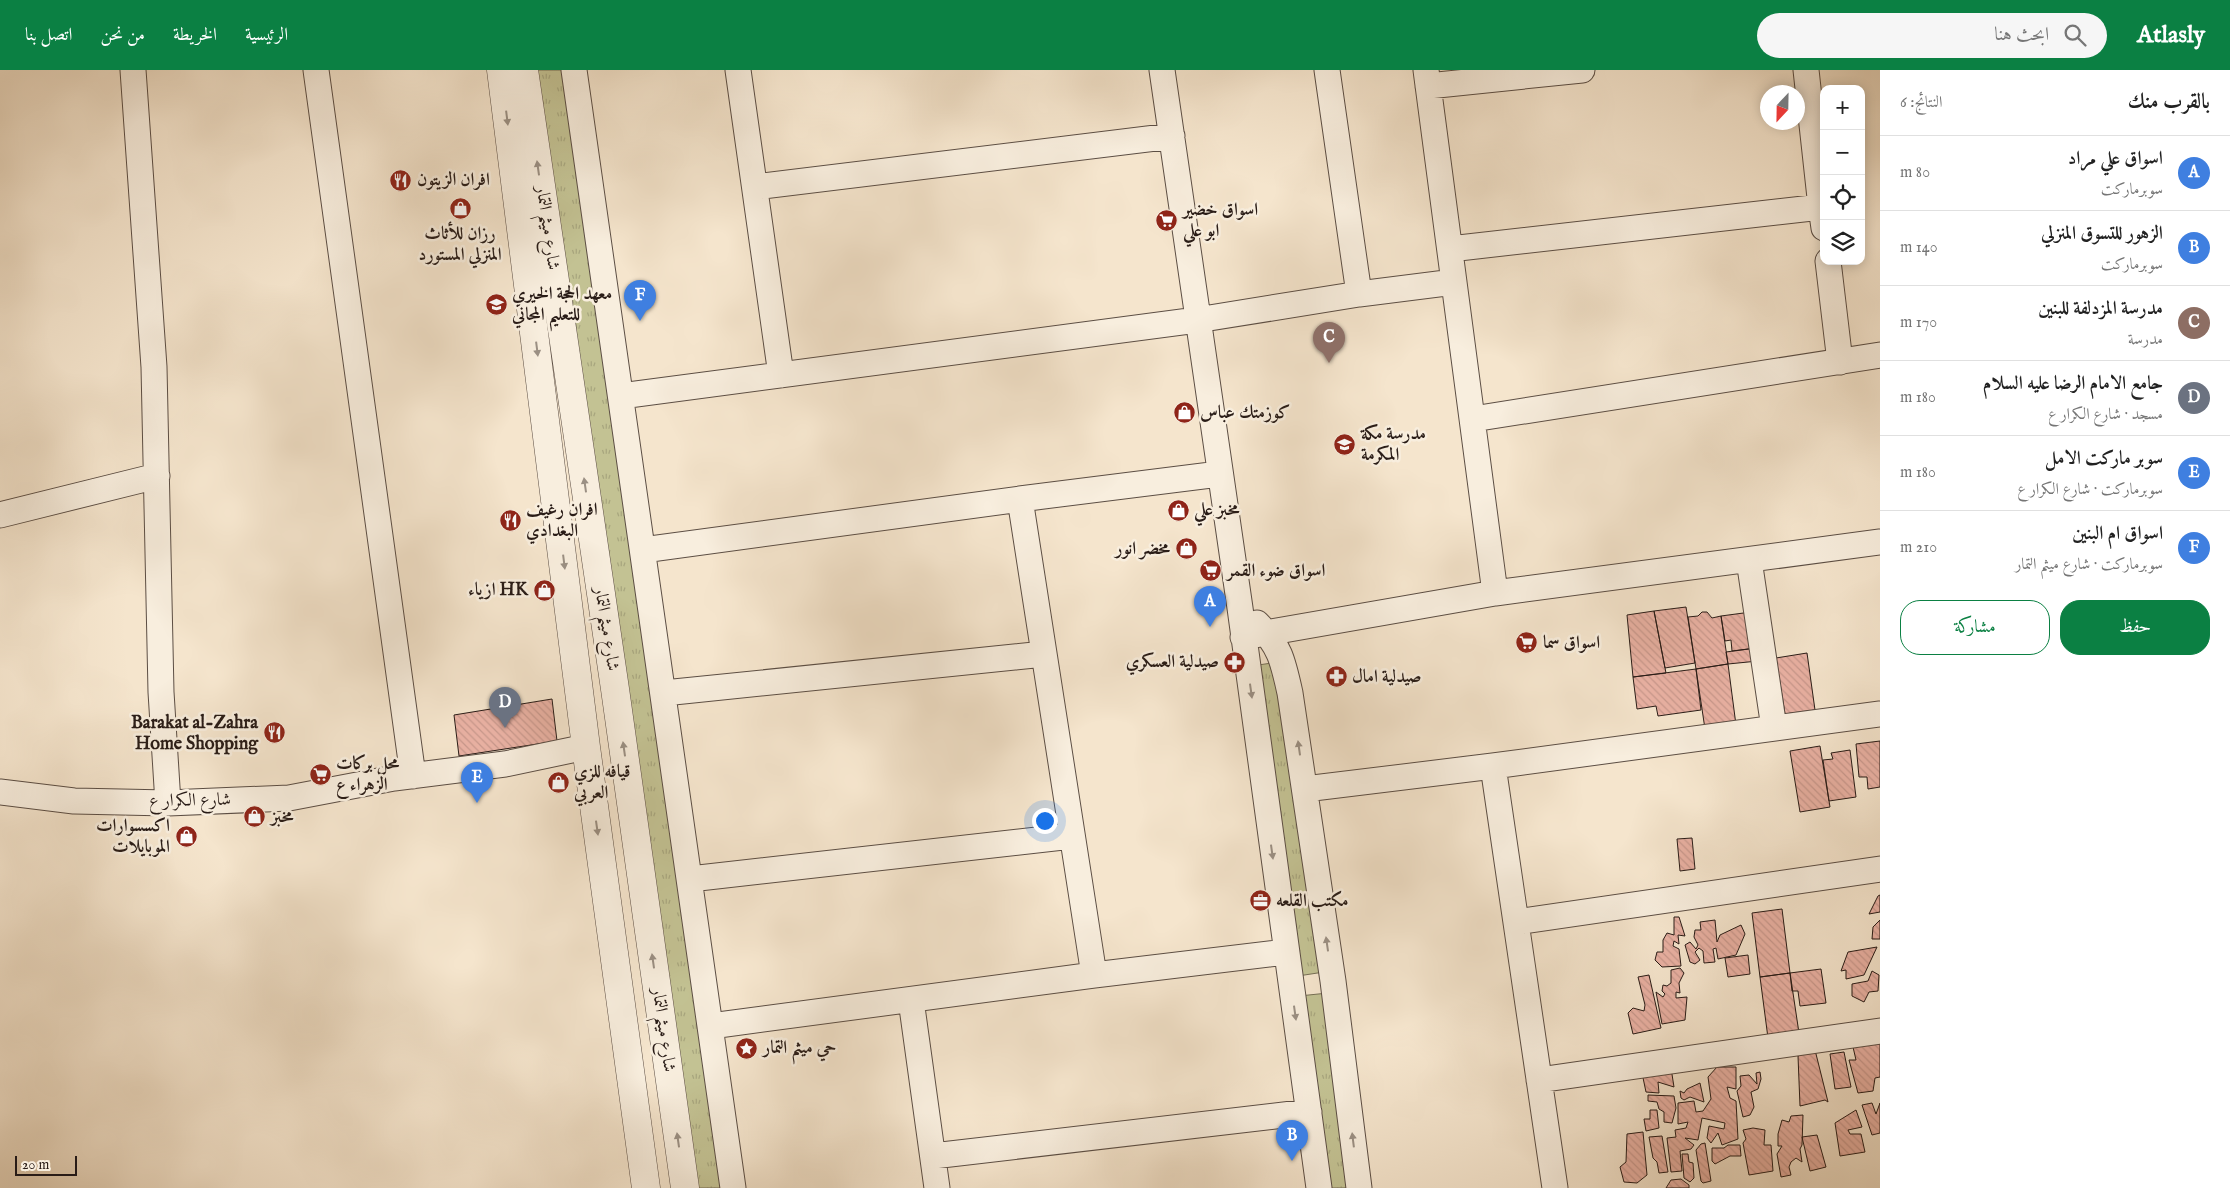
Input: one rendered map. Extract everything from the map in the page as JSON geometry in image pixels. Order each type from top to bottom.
[{"type":"street","points":[[134,70],[154,367],[160,692],[168,803]]},
{"type":"street","points":[[316,70],[413,776]]},
{"type":"street","name":"شارع ميثم التمار","points":[[501,70],[586,747],[646,1188]]},
{"type":"street","name":"شارع ميثم التمار","points":[[524,70],[615,689],[685,1188]]},
{"type":"street","points":[[574,70],[733,1188]]},
{"type":"street","points":[[738,70],[781,375]]},
{"type":"street","points":[[1162,70],[1219,474],[1240,608],[1255,635],[1286,952],[1319,1188]]},
{"type":"street","points":[[1327,70],[1359,294]]},
{"type":"street","points":[[1495,593],[1427,78],[1582,70]]},
{"type":"street","points":[[1806,70],[1820,200]]},
{"type":"street","points":[[755,187],[1172,136]]},
{"type":"street","points":[[1450,249],[1820,218]]},
{"type":"street","points":[[1828,265],[1840,362]]},
{"type":"street","points":[[621,396],[1197,320],[1359,294],[1454,282]]},
{"type":"street","points":[[1473,419],[1880,356]]},
{"type":"street","points":[[643,550],[1219,474]]},
{"type":"street","points":[[0,515],[157,476]]},
{"type":"street","points":[[1020,499],[1094,975]]},
{"type":"street","points":[[1255,635],[1495,593],[1880,542]]},
{"type":"street","points":[[1749,560],[1774,728]]},
{"type":"street","points":[[1255,635],[1277,646],[1285,667],[1333,981],[1359,1188]]},
{"type":"street","points":[[664,693],[1044,654]]},
{"type":"street","points":[[1304,789],[1493,766],[1880,714]]},
{"type":"street","name":"شارع الكرار ع","points":[[0,792],[74,801],[168,803],[289,798],[413,776],[506,764],[586,747]]},
{"type":"street","points":[[1493,766],[1555,1188]]},
{"type":"street","points":[[690,879],[1072,836]]},
{"type":"street","points":[[1516,922],[1880,868]]},
{"type":"street","points":[[711,1026],[1094,975],[1286,952]]},
{"type":"street","points":[[1291,986],[1333,981]]},
{"type":"street","points":[[911,1000],[937,1188]]},
{"type":"street","points":[[1540,1080],[1880,1031]]},
{"type":"street","points":[[933,1156],[1309,1112]]},
{"type":"green space","points":[[533,70],[568,70],[727,1188],[691,1188]]},
{"type":"green space","points":[[1278,662],[1324,972],[1298,976],[1252,666]]},
{"type":"green space","points":[[1328,993],[1355,1188],[1324,1188],[1299,996]]},
{"type":"building","points":[[1686,607],[1695,663],[1665,668],[1654,611]]},
{"type":"building","points":[[1654,611],[1666,673],[1633,677],[1627,615]]},
{"type":"building","points":[[1702,612],[1707,612],[1712,618],[1721,616],[1728,664],[1696,669],[1688,617],[1698,616]]},
{"type":"building","points":[[1751,612],[1756,648],[1732,651],[1731,640],[1725,641],[1721,616]]},
{"type":"building","points":[[1756,648],[1758,661],[1728,664],[1726,652]]},
{"type":"building","points":[[1807,653],[1815,710],[1785,714],[1776,658]]},
{"type":"building","points":[[1728,664],[1736,725],[1705,729],[1696,669]]},
{"type":"building","points":[[1696,669],[1701,710],[1658,716],[1656,706],[1637,709],[1633,677]]},
{"type":"building","points":[[552,699],[557,741],[459,756],[454,715]]},
{"type":"building","points":[[1880,741],[1880,787],[1868,789],[1867,777],[1859,777],[1856,744]]},
{"type":"building","points":[[1820,746],[1830,807],[1800,812],[1790,751]]},
{"type":"building","points":[[1850,750],[1856,797],[1829,801],[1823,760],[1833,759],[1831,753]]},
{"type":"building","points":[[1692,838],[1695,869],[1680,871],[1677,839]]},
{"type":"building","points":[[1880,895],[1880,912],[1869,914],[1878,896]]},
{"type":"building","points":[[1782,909],[1790,973],[1760,977],[1752,913]]},
{"type":"building","points":[[1674,917],[1679,917],[1685,936],[1678,935],[1679,944],[1674,941],[1673,946],[1679,949],[1681,966],[1662,967],[1655,960],[1657,952],[1663,952],[1663,940],[1667,933],[1674,935]]},
{"type":"building","points":[[1715,920],[1717,942],[1720,935],[1741,925],[1745,934],[1736,955],[1718,959],[1716,948],[1713,949],[1715,962],[1704,963],[1703,951],[1699,948],[1695,952],[1700,960],[1695,964],[1690,962],[1685,945],[1690,942],[1696,949],[1698,945],[1694,937],[1695,930],[1701,930],[1700,922]]},
{"type":"building","points":[[1880,920],[1880,939],[1872,939],[1873,927]]},
{"type":"building","points":[[1877,947],[1864,975],[1846,979],[1846,970],[1841,971],[1848,952]]},
{"type":"building","points":[[1748,955],[1750,974],[1728,977],[1725,958]]},
{"type":"building","points":[[1680,968],[1684,973],[1679,983],[1680,993],[1676,992],[1676,998],[1687,997],[1685,1020],[1662,1024],[1656,992],[1663,997],[1665,994],[1662,991],[1663,985],[1667,986],[1671,983],[1671,970]]},
{"type":"building","points":[[1821,969],[1826,1003],[1800,1006],[1798,991],[1792,991],[1790,973]]},
{"type":"building","points":[[1872,971],[1879,975],[1878,991],[1869,992],[1864,1002],[1852,996],[1852,984],[1868,981]]},
{"type":"building","points":[[1790,973],[1799,1033],[1768,1038],[1760,977]]},
{"type":"building","points":[[1649,975],[1661,1028],[1633,1034],[1628,1013],[1633,1008],[1644,1011],[1645,1005],[1638,977]]},
{"type":"building","points":[[1880,1039],[1880,1077],[1875,1078],[1873,1091],[1858,1093],[1849,1060],[1856,1060],[1853,1047]]},
{"type":"building","points":[[1815,1050],[1828,1102],[1825,1100],[1800,1106],[1798,1056]]},
{"type":"building","points":[[1844,1052],[1851,1087],[1835,1089],[1830,1054]]},
{"type":"building","points":[[1717,1067],[1736,1067],[1736,1089],[1727,1087],[1730,1098],[1736,1101],[1738,1139],[1722,1145],[1718,1133],[1711,1143],[1707,1138],[1709,1126],[1724,1129],[1725,1123],[1702,1118],[1698,1140],[1685,1138],[1694,1145],[1691,1149],[1680,1151],[1682,1171],[1671,1172],[1667,1138],[1676,1137],[1675,1130],[1686,1128],[1688,1122],[1678,1124],[1678,1103],[1694,1101],[1696,1112],[1703,1111],[1711,1099],[1708,1077]]},
{"type":"building","points":[[1671,1068],[1674,1087],[1658,1082],[1659,1093],[1646,1092],[1642,1073]]},
{"type":"building","points":[[1760,1072],[1761,1079],[1758,1089],[1751,1092],[1754,1107],[1750,1115],[1743,1117],[1737,1091],[1741,1086],[1740,1076],[1749,1075],[1757,1084],[1756,1073]]},
{"type":"building","points":[[1700,1083],[1704,1102],[1690,1097],[1684,1100],[1681,1098],[1680,1091],[1684,1093],[1687,1089]]},
{"type":"building","points":[[1648,1095],[1674,1096],[1676,1108],[1672,1123],[1664,1122],[1664,1112],[1659,1109],[1657,1102],[1648,1101]]},
{"type":"building","points":[[1872,1103],[1876,1114],[1880,1103],[1880,1133],[1872,1135],[1862,1105]]},
{"type":"building","points":[[1650,1110],[1657,1110],[1659,1128],[1646,1131],[1644,1119],[1650,1119]]},
{"type":"building","points":[[1856,1110],[1862,1127],[1848,1130],[1850,1134],[1861,1134],[1865,1152],[1840,1156],[1835,1123]]},
{"type":"building","points":[[1803,1115],[1802,1145],[1800,1149],[1802,1162],[1796,1158],[1789,1167],[1791,1175],[1781,1177],[1777,1154],[1782,1146],[1778,1146],[1778,1134],[1782,1120],[1789,1122],[1791,1116]]},
{"type":"building","points":[[1753,1128],[1765,1130],[1764,1145],[1771,1145],[1773,1171],[1749,1175],[1743,1143],[1746,1139],[1743,1130]]},
{"type":"building","points":[[1643,1132],[1647,1175],[1637,1183],[1624,1182],[1620,1167],[1626,1162],[1627,1134]]},
{"type":"building","points":[[1817,1135],[1826,1167],[1810,1171],[1802,1137]]},
{"type":"building","points":[[1662,1136],[1668,1172],[1659,1173],[1657,1162],[1653,1158],[1649,1137]]},
{"type":"building","points":[[1705,1143],[1711,1181],[1703,1183],[1701,1181],[1696,1150],[1701,1144]]},
{"type":"building","points":[[1728,1145],[1740,1145],[1741,1156],[1730,1156],[1715,1164],[1712,1161],[1712,1148],[1724,1148]]},
{"type":"building","points":[[1682,1154],[1688,1154],[1689,1162],[1693,1163],[1694,1178],[1690,1182],[1684,1178]]},
{"type":"building","points":[[1681,1179],[1689,1185],[1689,1188],[1666,1188],[1671,1180]]},
{"type":"place","name":"افران الزيتون","points":[[401,180]]},
{"type":"place","name":"رزان للأثاث المنزلي المستورد","points":[[460,209]]},
{"type":"place","name":"اسواق خضير ابو علي","points":[[1167,220]]},
{"type":"place","name":"معهد الحجة الخيري للتعليم المجاني","points":[[496,304]]},
{"type":"place","name":"اسواق ام البنين","points":[[640,321]]},
{"type":"place","name":"مدرسة المزدلفة للبنين","points":[[1329,363]]},
{"type":"place","name":"كوزمتك عباس","points":[[1184,413]]},
{"type":"place","name":"مدرسة مكة المكرمة","points":[[1345,444]]},
{"type":"place","name":"مخبز علي","points":[[1178,510]]},
{"type":"place","name":"افران رغيف البغدادي","points":[[510,520]]},
{"type":"place","name":"مخضر انور","points":[[1186,549]]},
{"type":"place","name":"اسواق ضوء القمر","points":[[1211,571]]},
{"type":"place","name":"ازياء HK","points":[[544,590]]},
{"type":"place","name":"اسواق علي مراد","points":[[1210,627]]},
{"type":"place","name":"اسواق سما","points":[[1527,643]]},
{"type":"place","name":"صيدلية العسكري","points":[[1235,662]]},
{"type":"place","name":"صيدلية امال","points":[[1336,677]]},
{"type":"place","name":"جامع الامام الرضا عليه السلام","points":[[505,728]]},
{"type":"place","name":"Barakat al-Zahra Home Shopping","points":[[274,733]]},
{"type":"place","name":"محل بركات الزهراء ع","points":[[320,774]]},
{"type":"place","name":"قيافه للزي العربي","points":[[558,782]]},
{"type":"place","name":"سوبر ماركت الامل","points":[[477,803]]},
{"type":"place","name":"مخبز","points":[[255,817]]},
{"type":"place","name":"اكسسوارات الموبايلات","points":[[186,836]]},
{"type":"place","name":"مكتب القلعه","points":[[1260,901]]},
{"type":"place","name":"حي ميثم التمار","points":[[747,1048]]},
{"type":"place","name":"الزهور للتسوق المنزلي","points":[[1292,1161]]}]
